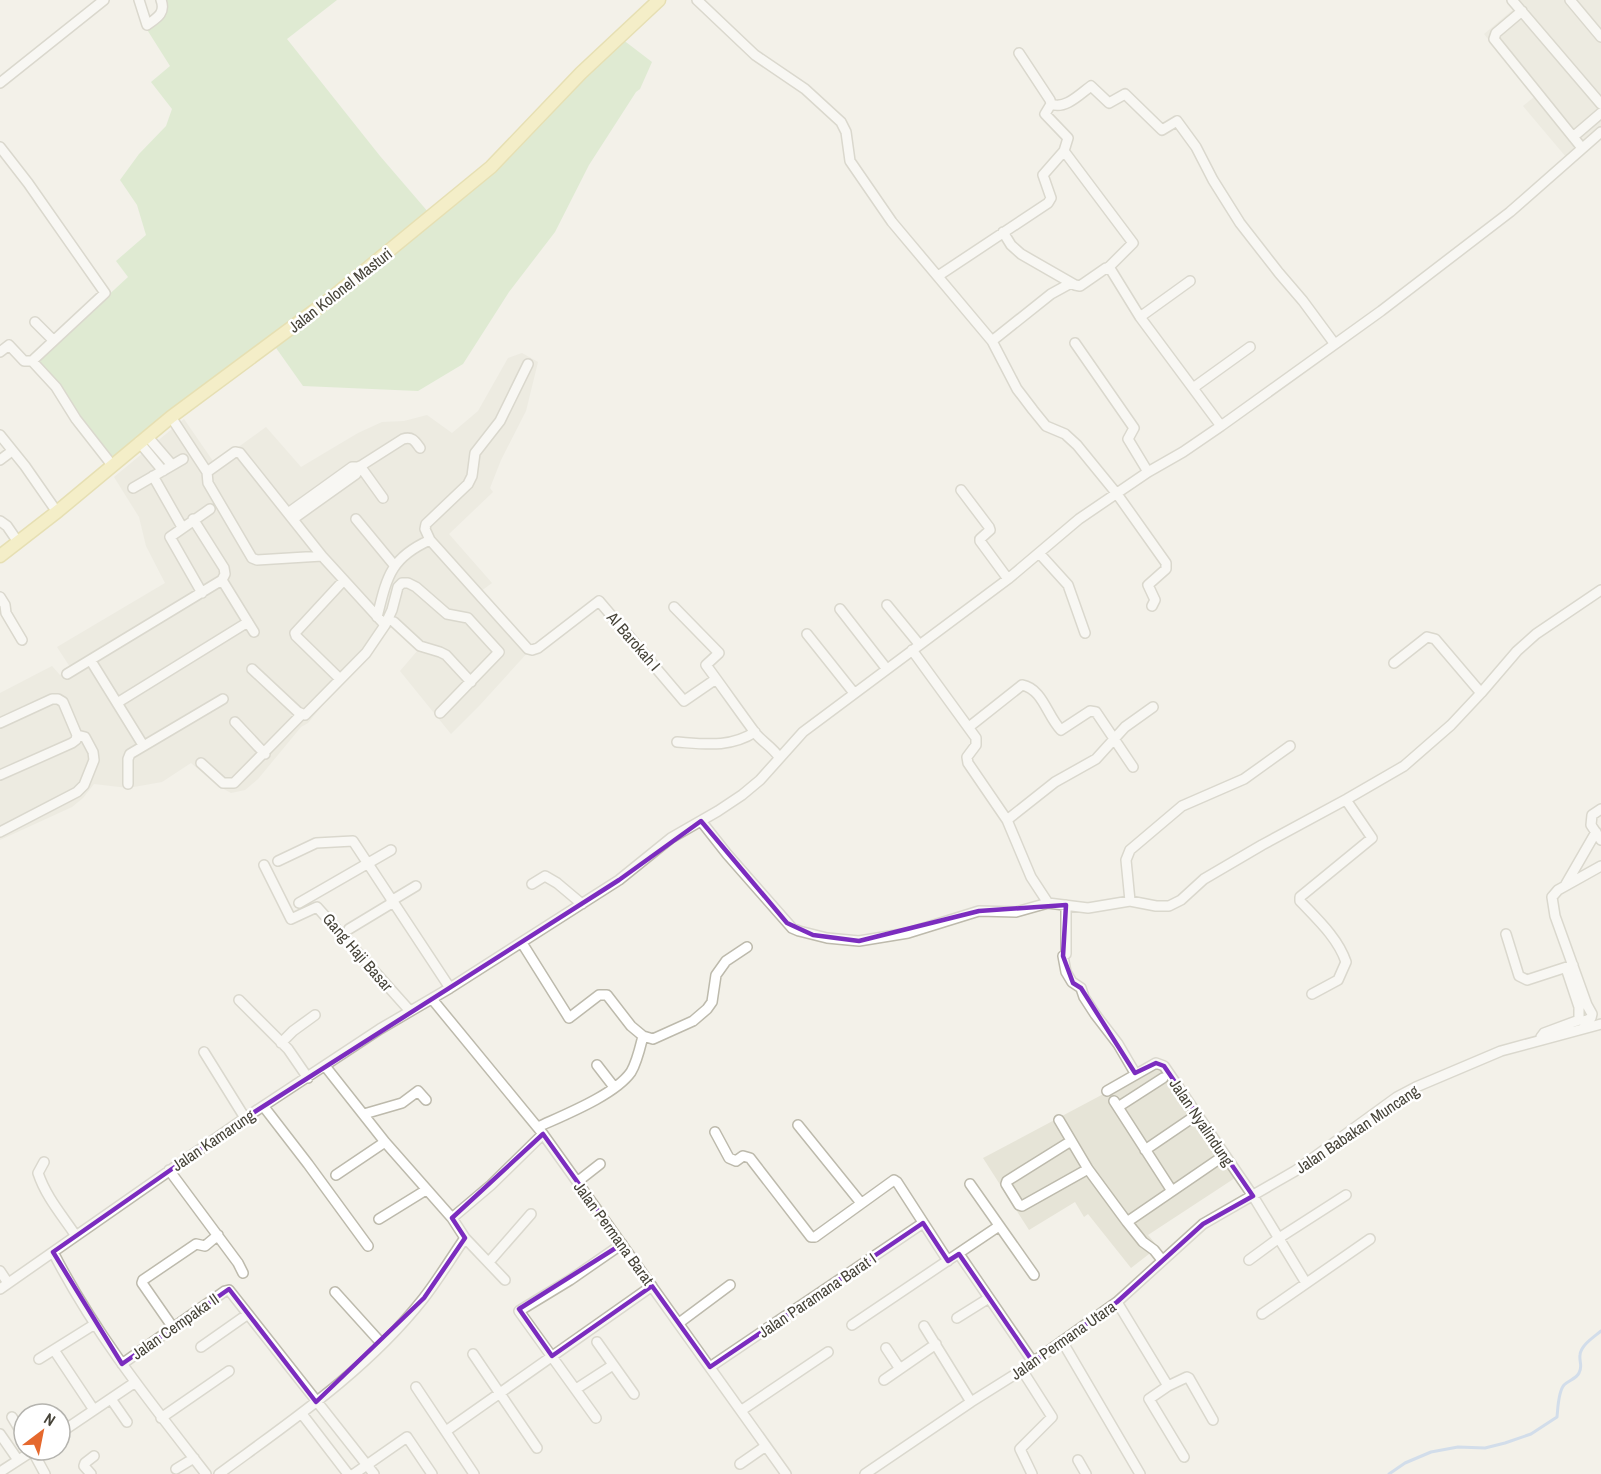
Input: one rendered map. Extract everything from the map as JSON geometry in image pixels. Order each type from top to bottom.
[{"type":"main road","name":"Jalan Kolonel Masturi","points":[[0,556],[57,512],[171,417],[330,299],[491,167],[581,73],[659,0]]},
{"type":"street","points":[[0,83],[104,0]]},
{"type":"street","points":[[139,0],[147,25],[162,13],[161,0]]},
{"type":"street","points":[[697,0],[755,55],[805,88],[845,128],[850,161],[892,222],[992,341],[1017,389],[1033,410],[1046,426],[1065,434],[1077,445],[1117,494],[1167,565],[1166,569],[1149,584],[1148,587],[1155,600],[1152,606]]},
{"type":"street","points":[[1512,0],[1601,104]]},
{"type":"street","points":[[1570,0],[1601,37]]},
{"type":"street","points":[[1522,11],[1496,33],[1494,39],[1582,148],[1601,132]]},
{"type":"street","points":[[1019,53],[1046,92],[1051,104],[1056,106],[1065,104],[1091,86],[1109,104],[1124,93],[1158,129],[1166,129],[1177,121],[1196,147],[1213,180],[1240,223],[1334,343]]},
{"type":"street","points":[[938,276],[1050,201],[1052,195],[1043,180],[1043,175],[1064,151],[1068,138],[1045,114],[1051,104]]},
{"type":"street","points":[[1573,137],[1601,113]]},
{"type":"street","points":[[0,147],[105,293],[32,361]]},
{"type":"street","name":"Jalan Kamarung","points":[[4,1286],[245,1118],[619,880],[671,838],[748,789],[772,767],[803,732],[1008,579],[1079,519],[1221,426],[1334,343],[1382,311],[1510,212],[1582,148]]},
{"type":"street","points":[[1003,232],[1011,245],[1021,254],[1071,283],[1080,285],[1108,268],[1133,243],[1064,151]]},
{"type":"street","points":[[1108,268],[1140,317],[1221,426]]},
{"type":"street","points":[[1140,317],[1190,281]]},
{"type":"street","points":[[992,341],[1051,294],[1071,283]]},
{"type":"street","points":[[34,322],[53,340]]},
{"type":"street","points":[[1075,344],[1134,428],[1128,439],[1148,472]]},
{"type":"street","points":[[0,352],[9,345],[24,360],[32,361],[56,387],[76,419],[112,465]]},
{"type":"street","points":[[1193,388],[1250,347]]},
{"type":"street","points":[[377,617],[394,565],[416,546],[430,540],[425,530],[426,524],[468,484],[472,476],[475,453],[500,421],[528,363]]},
{"type":"street","points":[[171,417],[207,472],[208,483],[252,558],[257,560],[322,556]]},
{"type":"street","points":[[0,435],[57,512]]},
{"type":"street","points":[[291,516],[330,488],[352,468],[360,467],[403,439],[409,437],[414,439],[420,448]]},
{"type":"street","points":[[143,439],[172,465]]},
{"type":"street","points":[[143,439],[163,471]]},
{"type":"street","points":[[207,472],[235,452],[240,453],[322,556],[377,617],[420,646],[440,651],[471,682]]},
{"type":"street","points":[[133,488],[183,459]]},
{"type":"street","points":[[360,467],[383,498]]},
{"type":"street","points":[[153,476],[182,526]]},
{"type":"street","points":[[961,490],[989,527],[990,530],[980,539],[980,542],[1008,579]]},
{"type":"street","points":[[202,593],[171,541],[171,534],[210,508]]},
{"type":"street","points":[[67,674],[222,580],[225,574],[224,568],[193,519]]},
{"type":"street","points":[[356,519],[394,565]]},
{"type":"street","points":[[1,523],[3,530],[16,544]]},
{"type":"street","name":"Al Barokah I","points":[[430,540],[528,649],[538,648],[599,601],[684,701],[716,679]]},
{"type":"street","points":[[309,557],[312,543]]},
{"type":"street","points":[[1039,553],[1068,585],[1085,633]]},
{"type":"street","points":[[222,580],[254,632]]},
{"type":"street","points":[[340,679],[295,633],[344,580]]},
{"type":"street","points":[[201,763],[223,783],[234,783],[366,653],[389,624],[398,587],[402,583],[416,587],[447,614],[468,618],[499,652],[440,713]]},
{"type":"street","points":[[701,821],[787,923],[799,931],[813,935],[859,941],[908,933],[978,911],[1016,912],[1048,903],[1098,908],[1130,901],[1164,907],[1174,903],[1204,879],[1262,844],[1346,800],[1404,766],[1451,725],[1503,665],[1536,634],[1601,590]]},
{"type":"street","points":[[0,597],[5,604],[6,613],[22,640]]},
{"type":"street","points":[[887,605],[969,727],[977,742],[967,757],[968,763],[1007,820],[1031,877],[1048,903]]},
{"type":"street","points":[[674,607],[718,653],[706,665],[755,732],[765,744],[774,749],[779,757]]},
{"type":"street","points":[[840,609],[886,668]]},
{"type":"street","points":[[117,703],[248,622]]},
{"type":"street","points":[[807,634],[854,693]]},
{"type":"street","points":[[1394,663],[1427,637],[1432,638],[1481,693]]},
{"type":"street","points":[[91,661],[143,746]]},
{"type":"street","points":[[252,669],[302,715]]},
{"type":"street","points":[[969,727],[1022,685],[1032,688],[1038,694],[1060,730],[1094,711],[1115,738],[1133,767]]},
{"type":"street","points":[[0,723],[52,699],[58,699],[63,702],[77,735],[76,740],[72,743],[0,775]]},
{"type":"street","points":[[128,784],[129,755],[223,699]]},
{"type":"street","points":[[1007,820],[1055,782],[1089,764],[1125,727],[1152,707]]},
{"type":"street","points":[[235,722],[265,754]]},
{"type":"street","points":[[677,742],[720,745],[746,738],[755,732]]},
{"type":"street","points":[[0,832],[77,792],[84,785],[94,760],[93,752],[85,736],[77,735]]},
{"type":"street","points":[[1130,901],[1126,860],[1130,850],[1182,806],[1244,779],[1290,746]]},
{"type":"street","points":[[1312,994],[1338,980],[1346,962],[1334,938],[1300,901],[1300,897],[1372,838],[1346,800]]},
{"type":"street","points":[[1542,1040],[1544,1033],[1591,1018],[1592,1014],[1583,1006],[1569,967],[1552,897],[1564,886],[1598,836],[1591,825],[1591,819],[1592,815],[1601,809]]},
{"type":"street","points":[[278,861],[316,843],[351,840],[354,842],[391,902],[450,988]]},
{"type":"street","points":[[299,903],[391,850]]},
{"type":"street","name":"Gang Haji Basar","points":[[264,865],[291,919],[317,907],[410,1011]]},
{"type":"street","points":[[1564,886],[1601,866]]},
{"type":"street","points":[[532,884],[545,876],[582,904]]},
{"type":"street","points":[[349,928],[416,886]]},
{"type":"street","points":[[1066,905],[1066,954],[1063,956],[1066,972],[1072,982],[1081,988],[1084,998],[1118,1044],[1135,1073],[1107,1091]]},
{"type":"street","points":[[1506,934],[1519,976],[1522,979],[1527,980],[1569,967]]},
{"type":"street","points":[[522,943],[569,1018],[599,995],[608,994],[631,1026],[643,1036],[653,1039],[693,1021],[707,1009],[712,1002],[716,975],[726,961],[747,947]]},
{"type":"street","name":"Jalan Permana Barat","points":[[432,999],[541,1131],[786,1474]]},
{"type":"street","points":[[239,1000],[288,1049],[308,1078]]},
{"type":"street","points":[[281,1043],[315,1015]]},
{"type":"street","name":"Jalan Babakan Muncang","points":[[1253,1196],[1295,1171],[1397,1097],[1416,1087],[1501,1051],[1601,1024]]},
{"type":"street","points":[[452,1218],[491,1185],[541,1131],[597,1099],[632,1070],[643,1036]]},
{"type":"street","points":[[204,1052],[245,1118]]},
{"type":"street","name":"Jalan Nyalindung","points":[[1135,1073],[1156,1063],[1164,1066],[1253,1196]]},
{"type":"street","points":[[597,1065],[614,1087]]},
{"type":"street","points":[[325,1066],[385,1142],[452,1218],[465,1238],[505,1280]]},
{"type":"street","points":[[1162,1078],[1116,1104],[1172,1191]]},
{"type":"street","points":[[364,1114],[402,1103],[418,1091],[426,1100]]},
{"type":"street","points":[[264,1107],[368,1246]]},
{"type":"street","points":[[1145,1150],[1192,1118]]},
{"type":"street","points":[[1059,1119],[1088,1169],[1143,1242],[1154,1250],[1160,1263]]},
{"type":"street","points":[[798,1125],[861,1203]]},
{"type":"street","points":[[715,1132],[729,1158],[736,1161],[743,1156],[750,1158],[811,1238],[894,1180],[948,1261]]},
{"type":"street","points":[[1071,1141],[1007,1181],[1006,1184],[1019,1205],[1023,1206],[1088,1169]]},
{"type":"street","points":[[336,1175],[385,1142]]},
{"type":"street","points":[[1127,1222],[1219,1159]]},
{"type":"street","points":[[44,1162],[38,1173],[40,1180],[47,1196],[76,1236]]},
{"type":"street","points":[[577,1182],[600,1164]]},
{"type":"street","points":[[169,1170],[218,1235],[243,1273]]},
{"type":"street","points":[[970,1184],[1034,1275]]},
{"type":"street","points":[[379,1219],[426,1190]]},
{"type":"street","points":[[1249,1260],[1346,1195]]},
{"type":"street","points":[[1253,1196],[1306,1283]]},
{"type":"street","name":"Jalan Permana Utara","points":[[865,1474],[1022,1370],[1117,1302],[1203,1224],[1253,1196]]},
{"type":"street","points":[[489,1262],[531,1214]]},
{"type":"street","name":"Jalan Paramana Barat I","points":[[710,1367],[924,1223]]},
{"type":"street","points":[[852,1324],[999,1226]]},
{"type":"street","points":[[174,1329],[142,1283],[143,1280],[186,1249],[196,1244],[205,1246],[218,1235]]},
{"type":"street","points":[[219,1474],[302,1414],[382,1344],[424,1298],[465,1238]]},
{"type":"street","points":[[1262,1314],[1370,1239]]},
{"type":"street","points":[[596,1418],[519,1313],[519,1309],[570,1280],[622,1244]]},
{"type":"street","points":[[53,1252],[95,1324],[134,1383],[206,1474]]},
{"type":"street","points":[[959,1254],[1033,1362]]},
{"type":"street","points":[[0,1271],[4,1286]]},
{"type":"street","points":[[679,1323],[730,1285]]},
{"type":"street","points":[[446,1431],[652,1286]]},
{"type":"street","name":"Jalan Cempaka II","points":[[122,1364],[225,1291],[230,1290],[248,1314]]},
{"type":"street","points":[[335,1292],[382,1344]]},
{"type":"street","points":[[957,1318],[989,1298]]},
{"type":"street","points":[[1117,1302],[1167,1386]]},
{"type":"street","points":[[201,1347],[248,1314],[374,1474]]},
{"type":"street","points":[[39,1359],[95,1324]]},
{"type":"street","points":[[924,1326],[971,1402]]},
{"type":"street","points":[[1062,1341],[1140,1474]]},
{"type":"street","points":[[597,1342],[634,1394]]},
{"type":"street","points":[[884,1380],[936,1344]]},
{"type":"street","points":[[886,1348],[900,1369]]},
{"type":"street","points":[[54,1350],[94,1410]]},
{"type":"street","points":[[742,1410],[828,1352]]},
{"type":"street","points":[[473,1354],[537,1448]]},
{"type":"street","points":[[576,1389],[613,1365]]},
{"type":"street","points":[[1022,1370],[1052,1417],[1020,1449],[1032,1474]]},
{"type":"street","points":[[161,1418],[229,1371]]},
{"type":"street","points":[[1184,1457],[1149,1399],[1183,1377],[1189,1378],[1213,1420]]},
{"type":"street","points":[[72,1425],[134,1383]]},
{"type":"street","points":[[416,1387],[474,1474]]},
{"type":"street","points":[[111,1399],[127,1422]]},
{"type":"street","points":[[302,1414],[348,1474]]},
{"type":"street","points":[[0,1434],[12,1451]]},
{"type":"street","points":[[354,1474],[407,1437],[432,1474]]},
{"type":"street","points":[[740,1464],[766,1446]]},
{"type":"street","points":[[91,1474],[84,1466],[94,1456]]},
{"type":"street","points":[[176,1469],[194,1458]]},
{"type":"street","points":[[1078,1460],[1086,1474]]},
{"type":"street","points":[[0,1472],[15,1462]]},
{"type":"highlighted area","points":[[701,821],[787,923],[813,935],[859,941],[979,911],[1066,905],[1063,956],[1073,983],[1081,988],[1135,1073],[1156,1063],[1164,1066],[1253,1196],[1203,1224],[1117,1302],[1033,1362],[959,1254],[948,1261],[923,1223],[710,1367],[652,1286],[552,1356],[519,1309],[622,1244],[543,1134],[452,1218],[465,1238],[424,1298],[316,1402],[229,1289],[122,1364],[53,1252],[245,1118],[619,880]]},
{"type":"shaded area","points":[[1509,0],[1601,0],[1601,127],[1566,157],[1523,106],[1534,97],[1484,34],[1515,8]]},
{"type":"shaded area","points":[[522,353],[538,362],[526,411],[501,460],[490,488],[493,492],[449,534],[492,583],[477,594],[529,651],[451,734],[400,671],[418,650],[390,623],[308,723],[301,727],[258,779],[245,790],[231,793],[191,763],[162,782],[128,788],[94,784],[72,807],[0,840],[0,693],[52,666],[60,675],[70,667],[57,647],[165,583],[146,546],[139,517],[114,477],[184,419],[215,464],[266,427],[301,467],[358,433],[382,422],[404,421],[427,415],[452,433],[478,411],[508,358]]},
{"type":"shaded area","points":[[1156,1066],[1162,1068],[1235,1178],[1148,1235],[1158,1247],[1131,1268],[1088,1214],[1084,1217],[1075,1202],[1029,1230],[983,1158]]},
{"type":"green space","points":[[164,0],[337,0],[287,39],[380,156],[435,220],[622,39],[652,62],[640,89],[589,165],[555,232],[509,292],[463,364],[418,391],[303,386],[269,338],[112,459],[37,361],[128,277],[116,261],[146,235],[137,205],[120,180],[139,154],[166,126],[172,109],[151,82],[170,66],[146,28],[167,12]]},
{"type":"waterway","points":[[1389,1474],[1405,1463],[1431,1452],[1458,1447],[1485,1448],[1505,1443],[1531,1434],[1557,1417],[1562,1388],[1578,1375],[1581,1368],[1581,1351],[1601,1331]]}]
